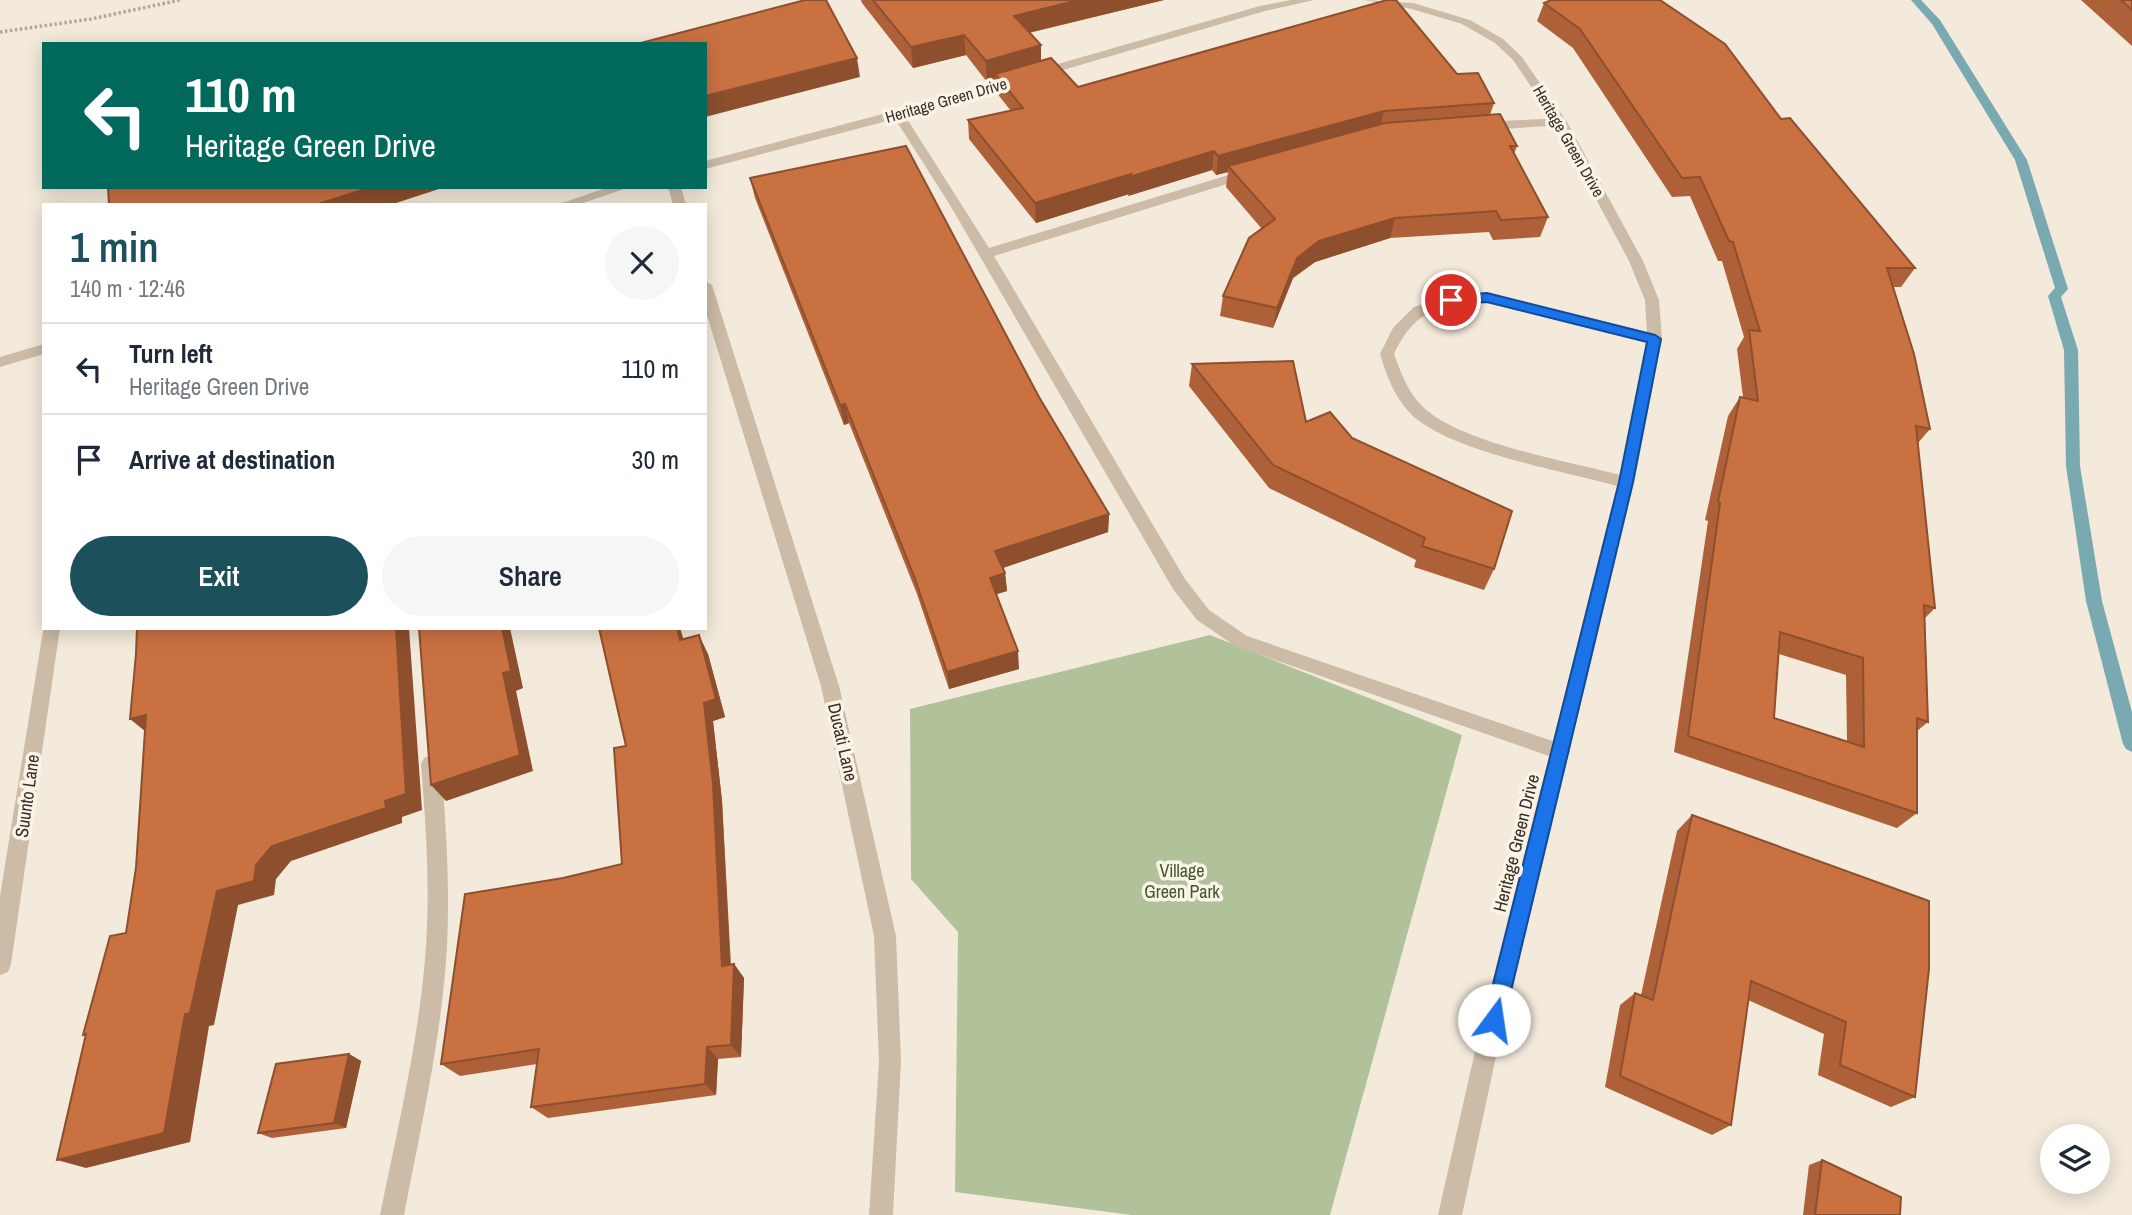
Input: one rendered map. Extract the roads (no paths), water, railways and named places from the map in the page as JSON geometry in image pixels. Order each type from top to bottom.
[{"type":"street","name":"Heritage Green Drive","points":[[707,164],[898,114],[1265,8],[1309,0]]},
{"type":"street","name":"Heritage Green Drive","points":[[1369,0],[1413,6],[1466,22],[1499,41],[1537,84],[1562,122],[1636,261],[1652,300],[1655,339],[1626,482],[1487,1047],[1450,1215]]},
{"type":"street","points":[[898,114],[986,254],[1179,583],[1203,615],[1241,641],[1560,752]]},
{"type":"street","points":[[1469,127],[1562,122]]},
{"type":"street","points":[[986,254],[1259,169]]},
{"type":"street","points":[[569,203],[617,189]]},
{"type":"street","name":"Ducati Lane","points":[[707,291],[830,686],[885,936],[890,1061],[881,1215]]},
{"type":"street","points":[[1626,482],[1461,435],[1421,414],[1396,382],[1388,354],[1398,331],[1419,310],[1451,300],[1487,298],[1655,339]]},
{"type":"street","points":[[0,362],[42,350]]},
{"type":"street","name":"Suunto Lane","points":[[0,964],[51,630]]},
{"type":"street","points":[[392,1215],[414,1109],[434,971],[437,838],[429,740]]},
{"type":"waterway","points":[[1916,0],[1936,22],[2021,160],[2062,289],[2054,296],[2071,350],[2073,466],[2094,601],[2132,744]]},
{"type":"park label","name":"Village Green Park","points":[[1182,880]]}]
